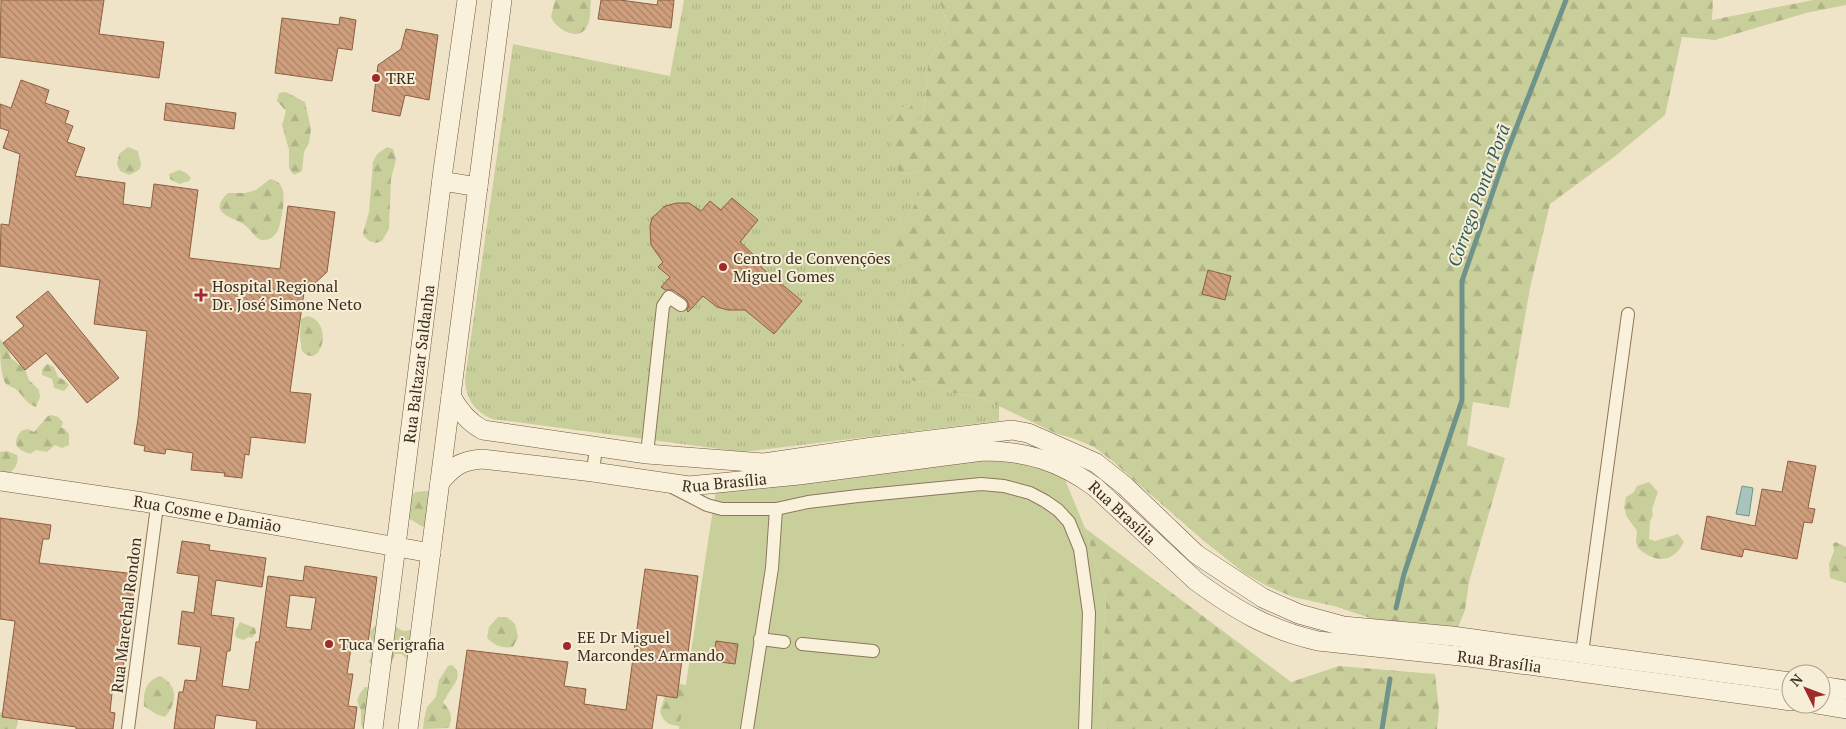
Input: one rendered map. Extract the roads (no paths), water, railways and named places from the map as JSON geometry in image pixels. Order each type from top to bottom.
[{"type":"main road","name":"Rua Baltazar Saldanha","points":[[408,729],[413,550],[442,181],[467,0]]},
{"type":"main road","name":"Rua Baltazar Saldanha","points":[[372,729],[413,550],[440,482],[502,0]]},
{"type":"main road","points":[[442,181],[478,187]]},
{"type":"main road","name":"Rua Brasília","points":[[451,396],[459,410],[469,421],[484,430],[646,454],[764,463],[1012,430],[1028,433],[1096,463],[1125,486],[1196,554],[1263,598],[1299,614],[1344,626],[1452,636],[1781,681]]},
{"type":"main road","name":"Rua Brasília","points":[[440,482],[457,465],[466,461],[482,459],[689,486],[745,481],[982,450],[1006,450],[1032,455],[1079,476],[1095,487],[1196,580],[1214,594],[1256,621],[1296,636],[1318,641],[1469,657],[1781,699]]},
{"type":"main road","name":"Rua Cosme e Damião","points":[[0,480],[413,550]]},
{"type":"main road","points":[[1831,688],[1846,690]]},
{"type":"main road","points":[[1831,706],[1846,709]]},
{"type":"street","points":[[646,454],[664,306],[670,297],[681,305]]},
{"type":"street","points":[[1582,653],[1628,314]]},
{"type":"street","points":[[593,472],[596,447]]},
{"type":"street","points":[[661,481],[708,505],[722,509],[776,509],[808,502],[981,484],[1004,486],[1030,493],[1045,501],[1058,510],[1069,522],[1080,549],[1089,613],[1086,729]]},
{"type":"street","name":"Rua Marechal Rondon","points":[[128,729],[157,506]]},
{"type":"street","points":[[747,729],[772,568],[776,509]]},
{"type":"street","points":[[760,639],[784,642]]},
{"type":"street","points":[[802,644],[873,651]]},
{"type":"water","points":[[1742,486],[1753,488],[1749,516],[1736,514]]},
{"type":"waterway","name":"Córrego Ponta Porã","points":[[1396,608],[1404,574],[1462,400],[1462,281],[1506,154],[1566,0]]},
{"type":"waterway","name":"Córrego Ponta Porã","points":[[1382,729],[1390,679]]},
{"type":"place","name":"TRE","points":[[376,78]]},
{"type":"place","name":"Centro de Convenções Miguel Gomes","points":[[723,267]]},
{"type":"place","name":"Hospital Regional Dr. José Simone Neto","points":[[201,295]]},
{"type":"place","name":"Tuca Serigrafia","points":[[329,644]]},
{"type":"place","name":"EE Dr Miguel Marcondes Armando","points":[[567,646]]}]
